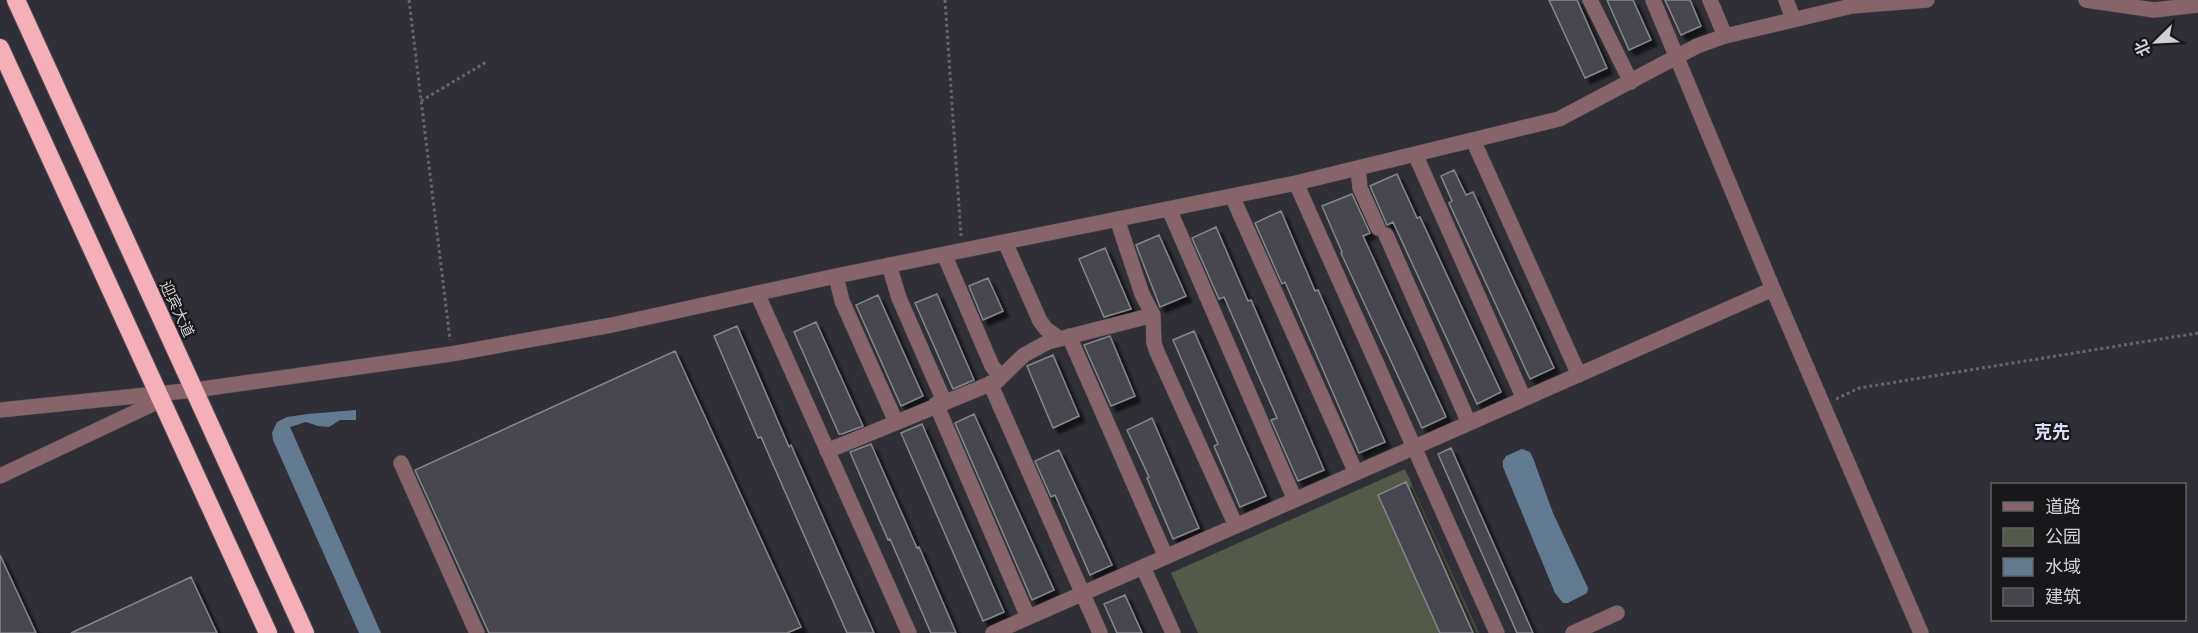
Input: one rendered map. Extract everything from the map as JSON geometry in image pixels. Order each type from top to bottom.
[{"type":"highway","name":"迎宾大道","points":[[16,0],[305,633]]},
{"type":"highway","points":[[0,48],[268,633]]},
{"type":"street","points":[[1590,0],[1631,82]]},
{"type":"street","points":[[1653,0],[1773,289],[1921,633]]},
{"type":"street","points":[[1710,0],[1725,36]]},
{"type":"street","points":[[1786,0],[1793,18]]},
{"type":"street","points":[[0,410],[159,396],[451,354],[612,325],[836,276],[1296,183],[1559,119],[1697,46],[1725,36],[1856,3],[1925,0]]},
{"type":"street","points":[[2086,0],[2134,3],[2154,10],[2198,5]]},
{"type":"street","points":[[1473,140],[1579,375]]},
{"type":"street","points":[[1415,154],[1524,399]]},
{"type":"street","points":[[1358,168],[1360,188],[1470,423]]},
{"type":"street","points":[[1296,183],[1497,633]]},
{"type":"street","points":[[1232,196],[1356,473]]},
{"type":"street","points":[[1169,208],[1294,500]]},
{"type":"street","points":[[1117,219],[1142,294],[1153,315],[1154,343],[1157,352],[1236,526]]},
{"type":"street","points":[[1005,242],[1040,321],[1046,329],[1064,338],[1166,556]]},
{"type":"street","points":[[944,254],[1100,633]]},
{"type":"street","points":[[889,265],[899,298],[940,403],[1028,618]]},
{"type":"street","points":[[836,276],[842,301],[896,422]]},
{"type":"street","points":[[993,633],[1773,289]]},
{"type":"street","points":[[757,293],[909,633]]},
{"type":"street","points":[[827,451],[996,380],[1024,355],[1064,338],[1153,315]]},
{"type":"street","points":[[0,476],[159,396]]},
{"type":"street","points":[[401,463],[477,633]]},
{"type":"street","points":[[1143,567],[1173,633]]},
{"type":"street","points":[[1573,633],[1617,613]]},
{"type":"path","points":[[409,0],[451,354]]},
{"type":"path","points":[[945,0],[962,250]]},
{"type":"path","points":[[421,101],[488,61]]},
{"type":"path","points":[[1823,404],[1859,388],[2198,333]]},
{"type":"green space","points":[[1405,469],[1479,633],[1198,633],[1171,573]]},
{"type":"water","points":[[356,410],[356,420],[340,420],[329,427],[306,422],[290,427],[381,633],[359,633],[273,440],[272,433],[277,422],[287,417]]},
{"type":"water","points":[[1522,449],[1530,452],[1533,458],[1553,513],[1588,588],[1587,593],[1568,603],[1563,603],[1555,593],[1503,467],[1506,456]]},
{"type":"building","points":[[1549,0],[1577,0],[1607,68],[1585,78]]},
{"type":"building","points":[[1607,0],[1633,0],[1651,40],[1629,50]]},
{"type":"building","points":[[1665,0],[1690,0],[1701,26],[1681,35]]},
{"type":"building","points":[[1454,170],[1466,195],[1473,192],[1554,368],[1530,379],[1449,203],[1452,201],[1441,176]]},
{"type":"building","points":[[1397,174],[1417,218],[1420,217],[1501,392],[1477,404],[1393,222],[1387,225],[1370,186]]},
{"type":"building","points":[[1352,194],[1370,233],[1363,236],[1446,417],[1422,428],[1341,253],[1322,206]]},
{"type":"building","points":[[1281,211],[1315,291],[1318,290],[1385,442],[1359,453],[1285,282],[1282,284],[1255,223]]},
{"type":"building","points":[[1216,227],[1248,301],[1251,300],[1324,470],[1298,481],[1271,420],[1277,418],[1224,297],[1219,299],[1192,238]]},
{"type":"building","points":[[1159,235],[1186,296],[1160,307],[1136,245]]},
{"type":"building","points":[[1105,248],[1131,309],[1104,317],[1079,259]]},
{"type":"building","points":[[988,278],[1003,311],[983,320],[969,286]]},
{"type":"building","points":[[937,294],[974,380],[953,389],[915,303]]},
{"type":"building","points":[[878,295],[923,396],[901,406],[856,305]]},
{"type":"building","points":[[816,322],[863,426],[842,434],[839,434],[794,332]]},
{"type":"building","points":[[737,326],[789,447],[791,445],[874,633],[847,633],[761,437],[758,438],[714,336]]},
{"type":"building","points":[[1194,331],[1266,496],[1240,507],[1214,446],[1218,444],[1173,340]]},
{"type":"building","points":[[1110,336],[1135,396],[1111,406],[1084,345]]},
{"type":"building","points":[[675,351],[801,627],[787,633],[489,633],[415,470]]},
{"type":"building","points":[[1053,355],[1079,416],[1053,428],[1027,366]]},
{"type":"building","points":[[974,414],[1054,590],[1032,600],[955,423]]},
{"type":"building","points":[[1152,418],[1199,528],[1173,539],[1147,478],[1149,477],[1127,430]]},
{"type":"building","points":[[922,424],[1004,612],[983,621],[901,433]]},
{"type":"building","points":[[871,444],[956,633],[931,633],[890,539],[888,540],[850,452]]},
{"type":"building","points":[[1451,448],[1533,633],[1517,633],[1438,454]]},
{"type":"building","points":[[1059,450],[1112,565],[1090,575],[1055,495],[1051,497],[1035,461]]},
{"type":"building","points":[[1406,482],[1473,633],[1440,633],[1378,495]]},
{"type":"building","points":[[0,555],[36,633],[0,633]]},
{"type":"building","points":[[191,577],[217,633],[71,633]]},
{"type":"building","points":[[1125,595],[1142,633],[1117,633],[1104,604]]},
{"type":"district","name":"克先","points":[[2052,432]]}]
